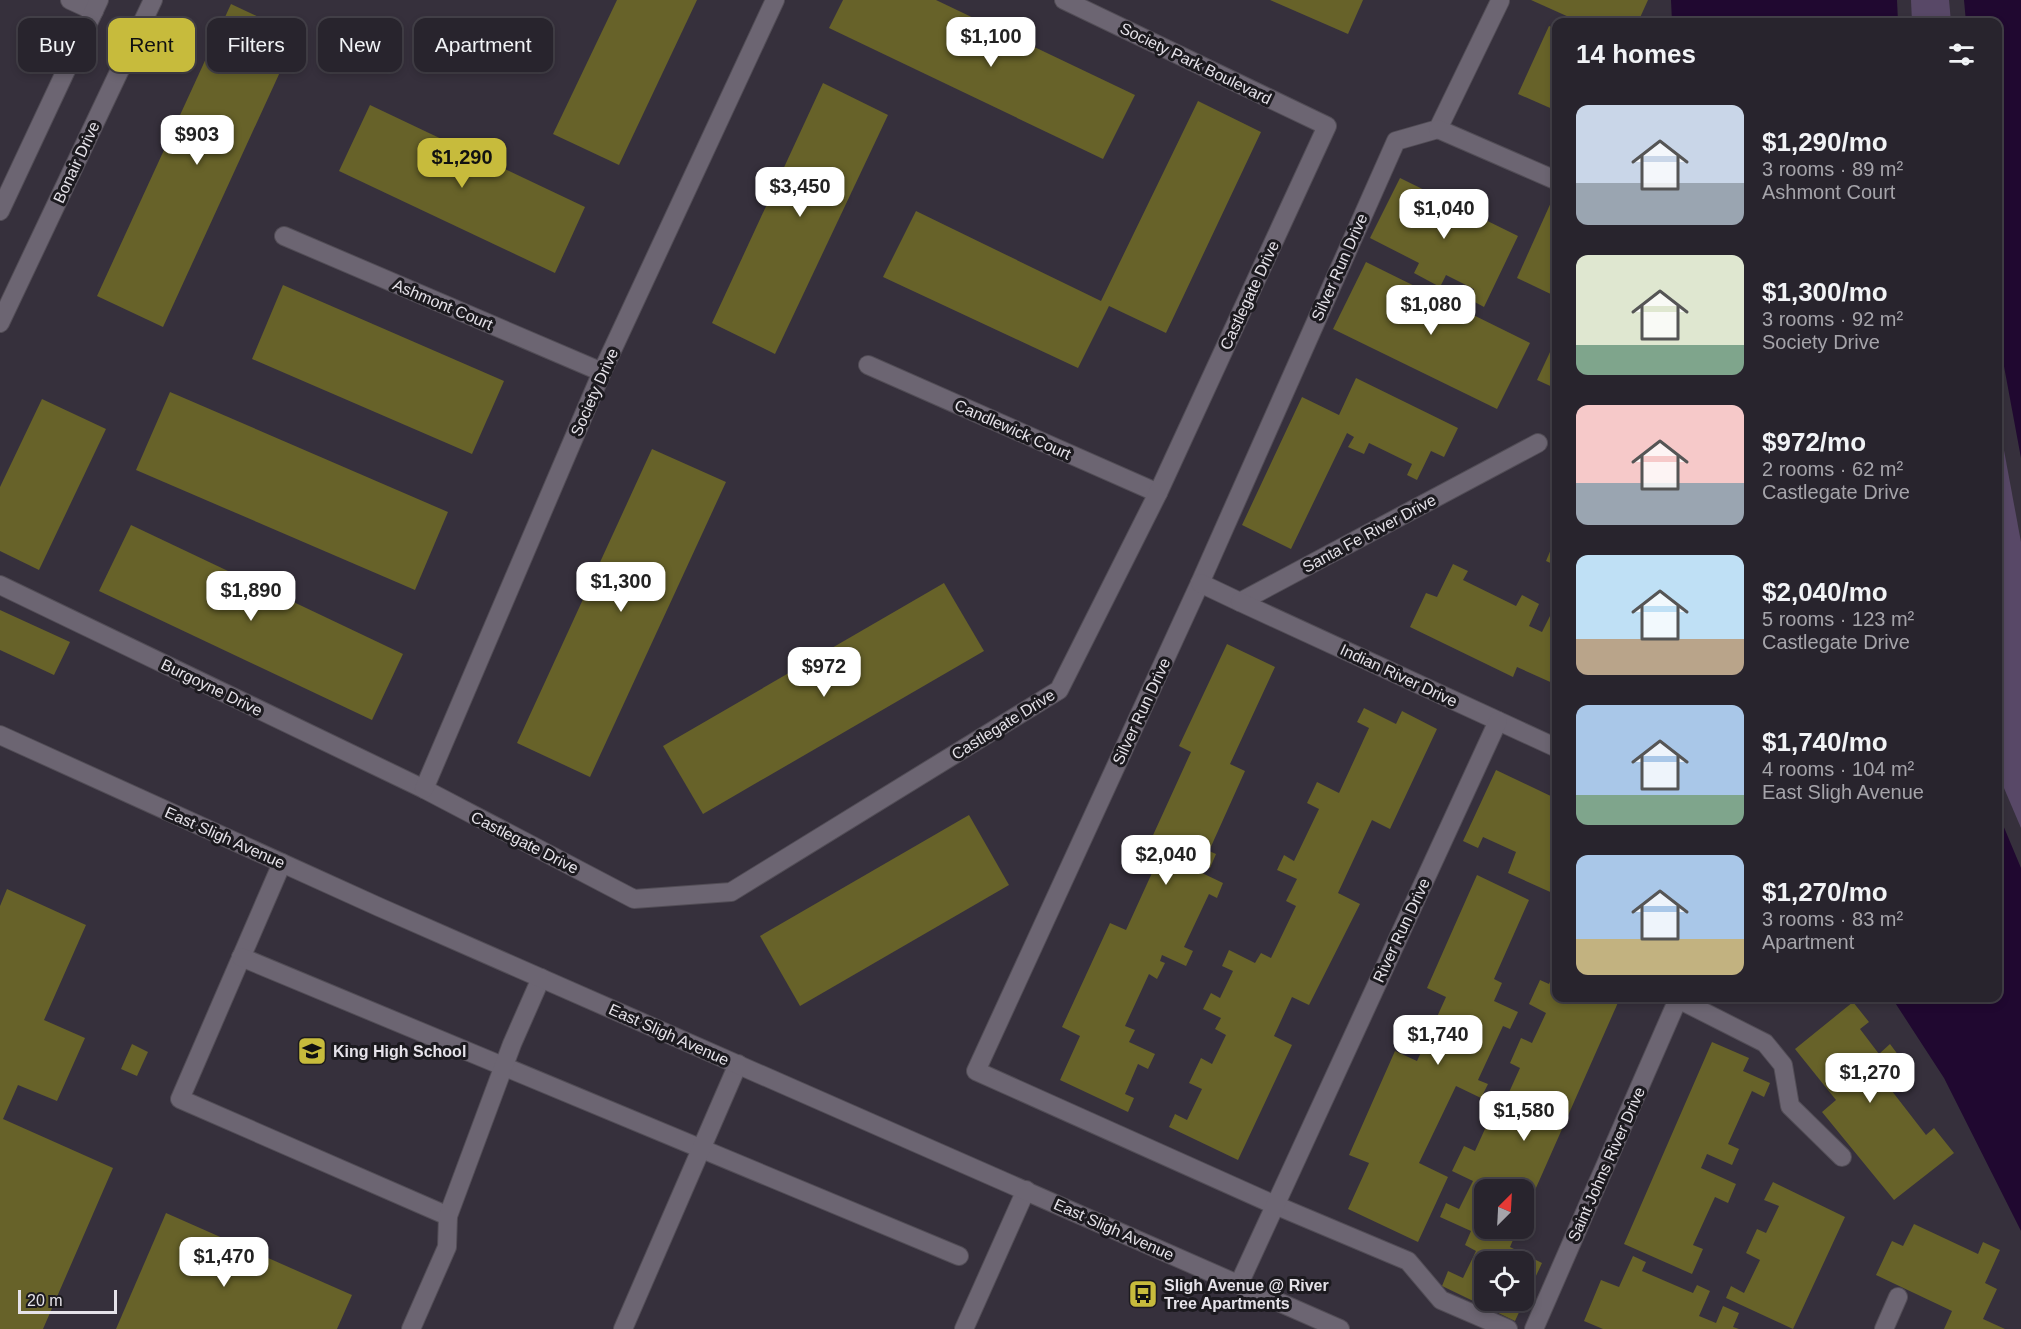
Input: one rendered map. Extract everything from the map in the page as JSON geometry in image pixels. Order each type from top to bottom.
[{"type":"street","points":[[0,209],[97,5],[70,0]]},
{"type":"street","name":"Bonair Drive","points":[[0,323],[153,0]]},
{"type":"street","name":"Society Drive","points":[[424,789],[602,372],[775,0]]},
{"type":"street","name":"Society Park Boulevard","points":[[1064,0],[1328,126]]},
{"type":"street","points":[[1500,1],[1438,129],[1552,178]]},
{"type":"street","name":"Castlegate Drive","points":[[424,789],[634,899],[731,892],[1059,690],[1158,494],[1328,126]]},
{"type":"street","name":"Silver Run Drive","points":[[1275,1205],[976,1071],[1200,583],[1395,141],[1438,129]]},
{"type":"street","name":"Ashmont Court","points":[[284,236],[602,372]]},
{"type":"street","name":"Candlewick Court","points":[[868,365],[1158,494]]},
{"type":"street","name":"Santa Fe River Drive","points":[[1240,602],[1538,443]]},
{"type":"street","points":[[1200,583],[1240,602]]},
{"type":"street","name":"Burgoyne Drive","points":[[0,585],[424,789]]},
{"type":"street","name":"Indian River Drive","points":[[1240,602],[1552,746]]},
{"type":"street","name":"River Run Drive","points":[[1275,1205],[1498,721]]},
{"type":"street","name":"East Sligh Avenue","points":[[0,735],[541,978],[1340,1329]]},
{"type":"street","points":[[282,863],[180,1099],[448,1216]]},
{"type":"street","points":[[241,957],[959,1256]]},
{"type":"street","points":[[411,1329],[447,1247],[448,1216],[503,1066],[541,978]]},
{"type":"street","name":"Saint Johns River Drive","points":[[1534,1329],[1677,1002]]},
{"type":"street","name":"Saint Johns River Drive","points":[[1684,1002],[1765,1043],[1783,1065],[1790,1106],[1842,1157]]},
{"type":"street","points":[[623,1329],[738,1064]]},
{"type":"street","points":[[964,1329],[1026,1190]]},
{"type":"street","points":[[1239,1284],[1275,1205],[1408,1261],[1441,1300],[1508,1329]]},
{"type":"street","points":[[1884,1329],[1898,1297]]},
{"type":"shaded area","points":[[1671,0],[1897,0],[1898,18],[1672,18]]},
{"type":"shaded area","points":[[1911,0],[1949,0],[1951,18],[1912,18]]},
{"type":"shaded area","points":[[1964,0],[2021,0],[2021,458],[2002,356],[2002,18],[1966,18]]},
{"type":"shaded area","points":[[2002,440],[2021,542],[2021,828],[2002,783]]},
{"type":"shaded area","points":[[2002,823],[2021,868],[2021,1231],[1944,1078],[1895,1002],[2002,1002]]},
{"type":"building","points":[[617,0],[697,0],[619,165],[553,134]]},
{"type":"building","points":[[843,0],[936,0],[1135,95],[1103,159],[829,28]]},
{"type":"building","points":[[1270,0],[1363,0],[1348,34]]},
{"type":"building","points":[[1531,0],[1648,0],[1640,18],[1571,18]]},
{"type":"building","points":[[231,4],[261,18],[225,18]]},
{"type":"building","points":[[1549,26],[1552,27],[1552,109],[1518,94]]},
{"type":"building","points":[[207,56],[207,72],[280,72],[163,327],[97,296]]},
{"type":"building","points":[[823,83],[888,115],[775,354],[712,323]]},
{"type":"building","points":[[1198,101],[1261,132],[1166,333],[1109,306],[1078,368],[883,277],[916,211],[1101,301]]},
{"type":"building","points":[[370,105],[585,207],[555,273],[339,171]]},
{"type":"building","points":[[1400,178],[1518,236],[1484,307],[1469,299],[1474,289],[1446,275],[1440,287],[1414,273],[1419,263],[1370,238]]},
{"type":"building","points":[[1552,200],[1552,295],[1517,278]]},
{"type":"building","points":[[1366,262],[1530,343],[1497,409],[1333,329]]},
{"type":"building","points":[[283,285],[504,381],[472,454],[252,359]]},
{"type":"building","points":[[1552,348],[1552,387],[1537,380]]},
{"type":"building","points":[[1356,378],[1458,428],[1444,457],[1431,451],[1417,480],[1407,475],[1412,464],[1369,443],[1364,454],[1348,447],[1354,437],[1347,433],[1291,549],[1242,525],[1302,397],[1339,415]]},
{"type":"building","points":[[170,392],[448,512],[415,590],[136,470]]},
{"type":"building","points":[[42,399],[106,429],[39,570],[0,551],[0,487]]},
{"type":"building","points":[[652,449],[726,482],[590,777],[517,743]]},
{"type":"building","points":[[131,525],[403,654],[372,720],[99,591]]},
{"type":"building","points":[[1552,547],[1552,564],[1546,561]]},
{"type":"building","points":[[1453,564],[1468,571],[1463,580],[1516,606],[1522,595],[1539,604],[1529,626],[1542,632],[1552,612],[1552,683],[1517,667],[1513,677],[1410,627],[1426,593],[1437,597]]},
{"type":"building","points":[[944,583],[984,651],[703,814],[663,746]]},
{"type":"building","points":[[0,610],[70,642],[54,675],[0,650]]},
{"type":"building","points":[[1227,644],[1275,667],[1230,764],[1245,771],[1209,851],[1216,854],[1210,868],[1206,866],[1202,873],[1223,883],[1217,898],[1209,894],[1184,947],[1193,951],[1186,966],[1162,955],[1160,961],[1165,963],[1157,979],[1149,974],[1125,1026],[1135,1030],[1129,1042],[1155,1054],[1148,1069],[1138,1064],[1125,1094],[1134,1098],[1128,1112],[1060,1080],[1080,1036],[1062,1027],[1110,923],[1126,930],[1162,851],[1149,844],[1191,752],[1179,746]]},
{"type":"building","points":[[1364,708],[1396,724],[1402,711],[1437,729],[1390,829],[1372,820],[1338,893],[1360,904],[1309,1005],[1292,997],[1274,1036],[1292,1045],[1238,1160],[1169,1127],[1175,1114],[1187,1120],[1202,1089],[1189,1083],[1201,1058],[1212,1064],[1226,1035],[1215,1029],[1221,1018],[1203,1009],[1211,993],[1220,998],[1233,971],[1222,966],[1229,950],[1255,963],[1261,953],[1271,958],[1296,906],[1286,901],[1297,879],[1277,870],[1284,855],[1294,861],[1319,809],[1307,803],[1317,782],[1339,793],[1369,728],[1357,722]]},
{"type":"building","points":[[1496,770],[1552,797],[1552,893],[1508,873],[1516,852],[1483,837],[1478,848],[1463,841]]},
{"type":"building","points":[[969,815],[1009,885],[800,1006],[760,936]]},
{"type":"building","points":[[1477,875],[1529,900],[1494,979],[1502,983],[1494,1001],[1518,1012],[1510,1029],[1503,1026],[1478,1080],[1488,1084],[1481,1098],[1456,1086],[1419,1163],[1448,1177],[1418,1242],[1348,1209],[1369,1163],[1349,1155],[1395,1051],[1417,1061],[1446,997],[1427,988]]},
{"type":"building","points":[[7,889],[86,925],[44,1020],[85,1038],[57,1101],[18,1085],[3,1119],[113,1168],[43,1329],[0,1329],[0,906]]},
{"type":"building","points":[[1552,977],[1552,1002],[1618,1002],[1534,1192],[1534,1179],[1474,1179],[1474,1239],[1513,1239],[1510,1247],[1518,1251],[1476,1251],[1465,1245],[1471,1231],[1440,1217],[1446,1203],[1459,1209],[1473,1181],[1452,1171],[1464,1146],[1475,1151],[1489,1120],[1480,1116],[1486,1101],[1492,1105],[1497,1095],[1506,1099],[1520,1068],[1510,1063],[1521,1038],[1532,1043],[1546,1013],[1529,1004],[1540,980],[1549,984]]},
{"type":"building","points":[[1853,1002],[1869,1022],[1860,1029],[1879,1054],[1890,1044],[1899,1056],[1878,1073],[1926,1135],[1934,1128],[1954,1153],[1894,1200],[1822,1112],[1836,1100],[1795,1049]]},
{"type":"building","points":[[1712,1042],[1749,1058],[1743,1071],[1770,1083],[1764,1097],[1752,1091],[1728,1144],[1739,1149],[1732,1165],[1707,1154],[1701,1168],[1736,1184],[1728,1203],[1715,1197],[1693,1245],[1703,1249],[1692,1274],[1624,1244]]},
{"type":"building","points":[[132,1044],[148,1052],[137,1076],[121,1069]]},
{"type":"building","points":[[1773,1182],[1845,1217],[1793,1329],[1726,1298],[1731,1286],[1744,1293],[1760,1260],[1746,1253],[1757,1229],[1766,1233],[1779,1206],[1764,1200]]},
{"type":"building","points":[[166,1213],[352,1295],[337,1329],[116,1329]]},
{"type":"building","points":[[1914,1224],[1978,1254],[1983,1242],[2000,1250],[1985,1283],[1997,1289],[1983,1319],[2005,1329],[1944,1329],[1952,1311],[1876,1275],[1892,1241],[1903,1246]]},
{"type":"building","points":[[1474,1255],[1474,1301],[1442,1286],[1448,1271],[1463,1278]]},
{"type":"building","points":[[1633,1256],[1646,1262],[1642,1271],[1693,1293],[1697,1285],[1710,1291],[1699,1316],[1716,1323],[1723,1306],[1739,1313],[1733,1327],[1739,1329],[1603,1329],[1584,1321],[1601,1280],[1619,1287]]},
{"type":"building","points":[[1534,1259],[1542,1263],[1534,1280]]},
{"type":"building","points":[[1494,1311],[1520,1311],[1515,1321]]},
{"type":"place","name":"King High School","points":[[312,1051]]},
{"type":"place","name":"Sligh Avenue @ River Tree Apartments","points":[[1143,1294]]}]
